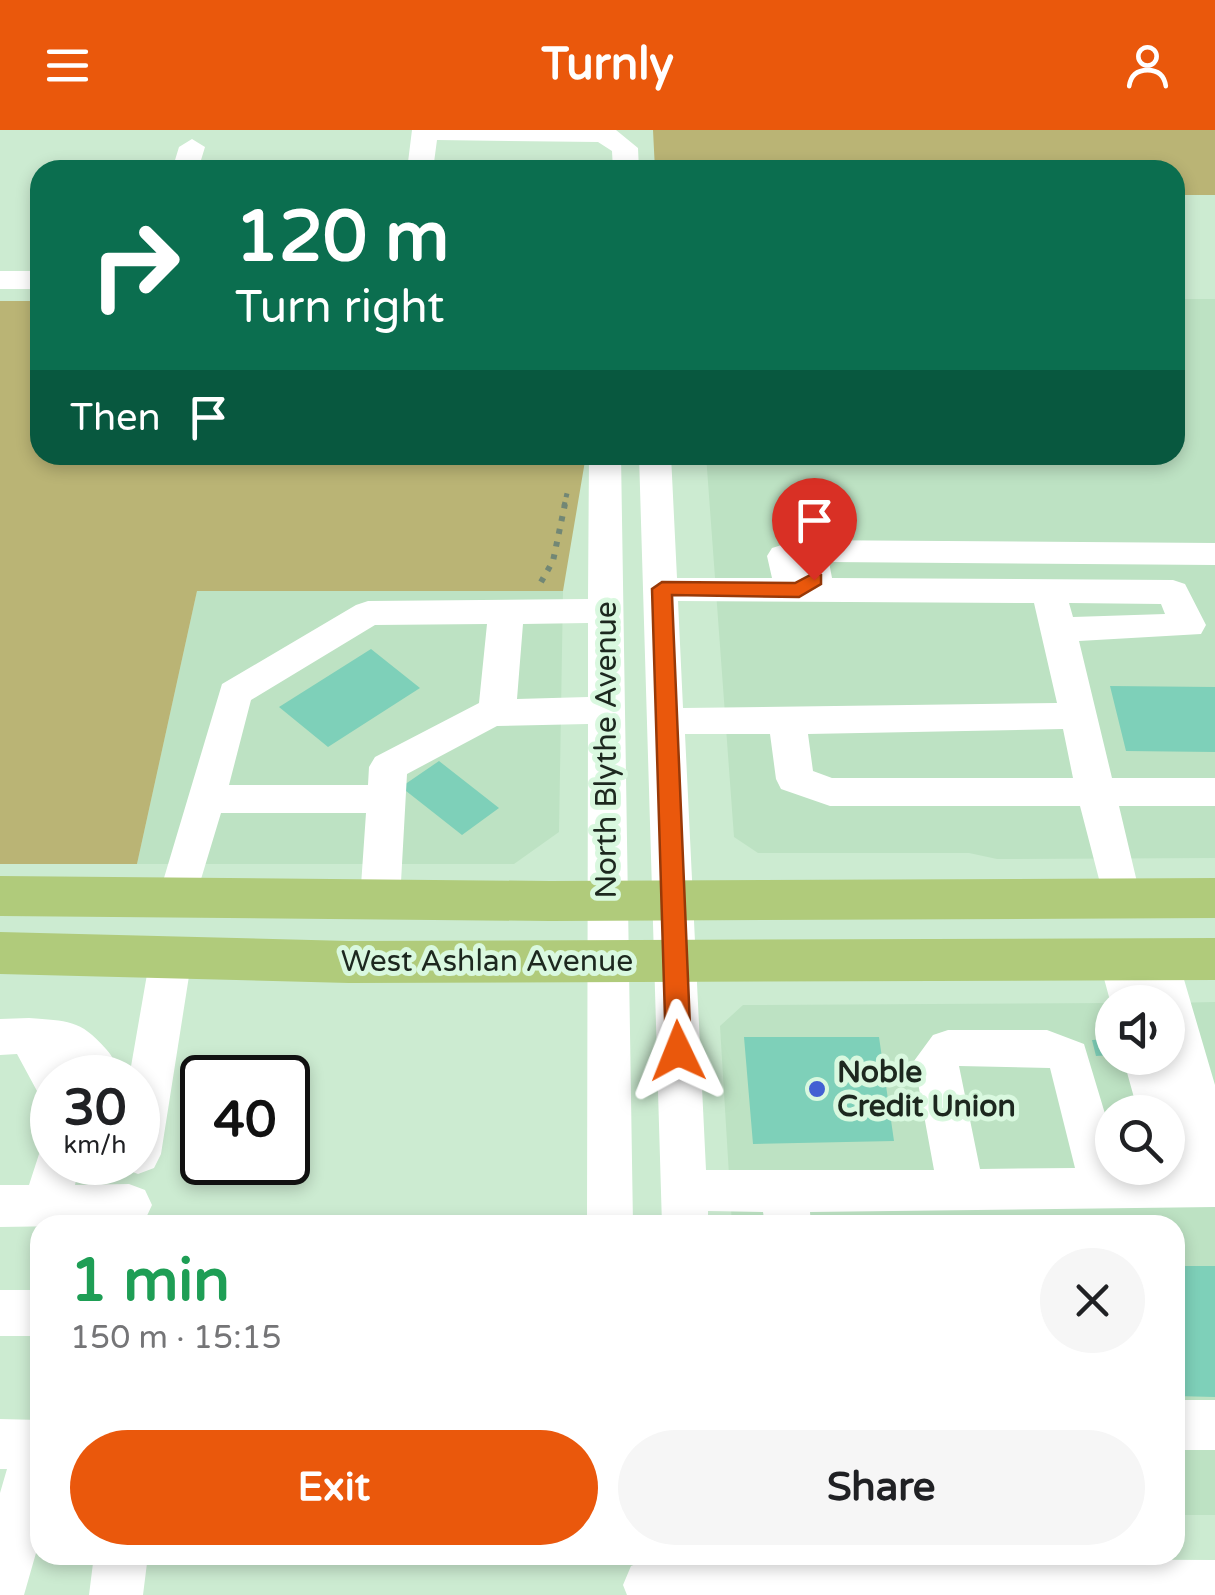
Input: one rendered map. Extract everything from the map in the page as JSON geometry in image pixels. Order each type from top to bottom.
[{"type":"main road","name":"West Ashlan Avenue","points":[[0,896],[606,901],[1215,898]]},
{"type":"main road","name":"West Ashlan Avenue","points":[[0,953],[675,961],[1136,974],[1215,959]]},
{"type":"street","points":[[640,130],[642,160]]},
{"type":"street","points":[[423,145],[507,140],[604,145],[625,148],[626,160]]},
{"type":"street","points":[[0,280],[30,280]]},
{"type":"street","name":"North Blythe Avenue","points":[[605,465],[610,1215]]},
{"type":"street","name":"North Blythe Avenue","points":[[656,465],[684,1208]]},
{"type":"street","points":[[799,590],[784,572],[784,556],[798,551],[1215,554]]},
{"type":"street","points":[[662,589],[1173,592],[1188,625],[1060,630]]},
{"type":"street","points":[[1049,591],[1121,898]]},
{"type":"street","points":[[178,898],[235,692],[368,614],[606,611]]},
{"type":"street","points":[[497,712],[506,612]]},
{"type":"street","points":[[380,900],[388,768],[497,712],[606,710]]},
{"type":"street","points":[[666,721],[1076,716]]},
{"type":"street","points":[[787,721],[795,779],[830,792],[1215,792]]},
{"type":"street","points":[[205,798],[386,798]]},
{"type":"street","points":[[155,1055],[171,957]]},
{"type":"street","points":[[1136,974],[1203,1179]]},
{"type":"street","points":[[14,1037],[32,1055]]},
{"type":"street","points":[[14,1037],[72,1040],[85,1055]]},
{"type":"street","points":[[961,1190],[936,1061],[948,1048],[1047,1048],[1069,1058],[1103,1188]]},
{"type":"street","points":[[1185,1159],[1203,1179]]},
{"type":"street","points":[[684,1208],[787,1209],[961,1190],[1103,1188],[1203,1179]]},
{"type":"street","points":[[0,1206],[51,1185]]},
{"type":"street","points":[[58,1185],[130,1198]]},
{"type":"street","points":[[0,1313],[30,1313]]},
{"type":"street","points":[[1185,1426],[1215,1425]]},
{"type":"street","points":[[0,1444],[30,1445]]},
{"type":"street","points":[[0,1590],[30,1478]]},
{"type":"street","points":[[116,1595],[120,1565]]},
{"type":"street","points":[[651,1572],[1215,1586]]},
{"type":"path","points":[[506,612],[546,576],[568,486]]},
{"type":"shaded area","points":[[653,130],[1215,130],[1215,195],[1185,195],[1185,160],[654,160]]},
{"type":"shaded area","points":[[1185,299],[1215,299],[1215,858],[997,859],[969,853],[758,853],[734,837],[707,465],[1185,465]]},
{"type":"shaded area","points":[[0,301],[30,301],[30,465],[584,465],[563,591],[197,591],[137,864],[0,864]]},
{"type":"shaded area","points":[[197,591],[563,591],[559,832],[514,864],[137,864]]},
{"type":"shaded area","points":[[1215,1002],[1215,1515],[1185,1515],[1185,1215],[731,1215],[720,1026],[743,1005],[1095,1003],[1095,1075],[1185,1075],[1185,1003]]},
{"type":"building","points":[[371,649],[420,688],[328,747],[279,707]]},
{"type":"building","points":[[1110,686],[1215,687],[1215,752],[1126,751]]},
{"type":"building","points":[[439,761],[499,808],[462,835],[401,787]]},
{"type":"building","name":"Noble Credit Union","points":[[744,1037],[879,1037],[894,1141],[753,1144]]},
{"type":"building","points":[[1185,1266],[1215,1266],[1215,1397],[1185,1396]]},
{"type":"place","name":"Noble Credit Union","points":[[817,1089]]},
{"type":"route","points":[[678,1051],[662,589],[799,590],[814,580]]}]
